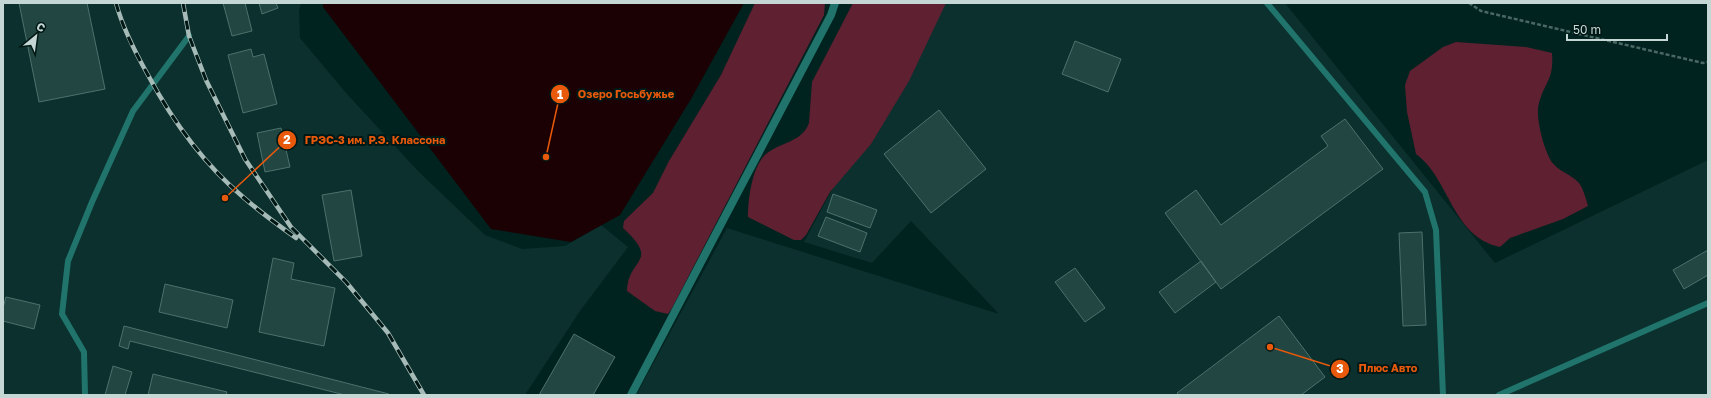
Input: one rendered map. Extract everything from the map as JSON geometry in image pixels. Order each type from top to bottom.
[{"type":"street","points":[[631,395],[831,15],[834,3]]},
{"type":"lane","points":[[1267,3],[1425,192],[1436,230],[1443,395]]},
{"type":"lane","points":[[85,395],[84,352],[62,314],[68,261],[92,202],[133,111],[189,36]]},
{"type":"lane","points":[[1499,395],[1708,303]]},
{"type":"path","points":[[1469,3],[1481,11],[1703,63],[1708,62]]},
{"type":"shaded area","points":[[3,3],[301,3],[299,11],[300,38],[347,94],[418,171],[485,235],[522,249],[565,246],[601,225],[628,247],[580,311],[525,395],[3,395]]},
{"type":"shaded area","points":[[323,3],[744,3],[691,99],[620,215],[571,242],[491,229],[323,7]]},
{"type":"shaded area","points":[[755,3],[825,3],[824,15],[672,308],[668,314],[655,311],[627,291],[632,272],[640,260],[641,254],[640,248],[634,239],[623,228],[624,221],[653,193],[669,161],[721,75]]},
{"type":"shaded area","points":[[853,3],[946,3],[909,81],[871,144],[830,192],[806,235],[801,240],[794,240],[748,217],[752,184],[757,168],[765,155],[801,135],[806,130],[809,123],[812,82]]},
{"type":"shaded area","points":[[932,3],[1285,3],[1495,263],[1708,160],[1708,395],[636,395],[727,228],[999,314],[911,221],[872,263],[804,242]]},
{"type":"shaded area","points":[[1456,42],[1526,47],[1552,53],[1552,69],[1541,96],[1538,109],[1540,130],[1552,162],[1555,166],[1579,183],[1588,206],[1563,219],[1510,238],[1500,247],[1484,241],[1471,231],[1461,220],[1437,178],[1428,165],[1416,154],[1407,112],[1405,85],[1410,71],[1443,47]]},
{"type":"building","points":[[19,3],[87,3],[105,89],[39,102]]},
{"type":"building","points":[[223,3],[245,3],[252,31],[232,36]]},
{"type":"building","points":[[259,3],[276,3],[278,8],[262,14]]},
{"type":"building","points":[[1075,41],[1121,59],[1108,92],[1062,74]]},
{"type":"building","points":[[251,49],[253,57],[264,54],[277,104],[243,113],[228,55]]},
{"type":"building","points":[[939,110],[986,169],[931,213],[884,154]]},
{"type":"building","points":[[1345,119],[1383,169],[1221,289],[1165,213],[1196,190],[1221,225],[1328,146],[1321,136]]},
{"type":"building","points":[[281,128],[290,167],[265,172],[257,133]]},
{"type":"building","points":[[351,190],[362,256],[334,261],[322,195]]},
{"type":"building","points":[[833,194],[877,210],[870,228],[827,212]]},
{"type":"building","points":[[826,217],[867,233],[860,252],[818,236]]},
{"type":"building","points":[[1422,232],[1426,325],[1403,326],[1399,233]]},
{"type":"building","points":[[1708,250],[1708,275],[1684,289],[1673,270]]},
{"type":"building","points":[[273,258],[294,263],[291,279],[335,288],[324,346],[259,332]]},
{"type":"building","points":[[1201,261],[1216,282],[1175,313],[1159,292]]},
{"type":"building","points":[[1075,268],[1105,308],[1085,322],[1055,282]]},
{"type":"building","points":[[165,284],[233,300],[227,328],[159,312]]},
{"type":"building","points":[[6,297],[40,305],[34,329],[3,321],[3,308]]},
{"type":"building","points":[[1279,316],[1325,377],[1301,395],[1179,395],[1177,393]]},
{"type":"building","points":[[124,326],[389,395],[345,395],[130,341],[128,349],[119,346]]},
{"type":"building","points":[[574,334],[615,357],[593,395],[539,395]]},
{"type":"building","points":[[113,366],[132,372],[125,395],[105,395]]},
{"type":"building","points":[[153,374],[227,392],[226,395],[148,395]]},
{"type":"railway","points":[[116,3],[138,58],[178,125],[202,156],[229,184],[256,208],[296,238]]},
{"type":"railway","points":[[183,3],[189,36],[206,80],[245,159],[291,227],[346,282],[388,333],[424,395]]},
{"type":"place","name":"Озеро Госьбужье","points":[[546,157]]},
{"type":"place","name":"ГРЭС-3 им. Р.Э. Классона","points":[[225,198]]},
{"type":"place","name":"Плюс Авто","points":[[1270,347]]}]
